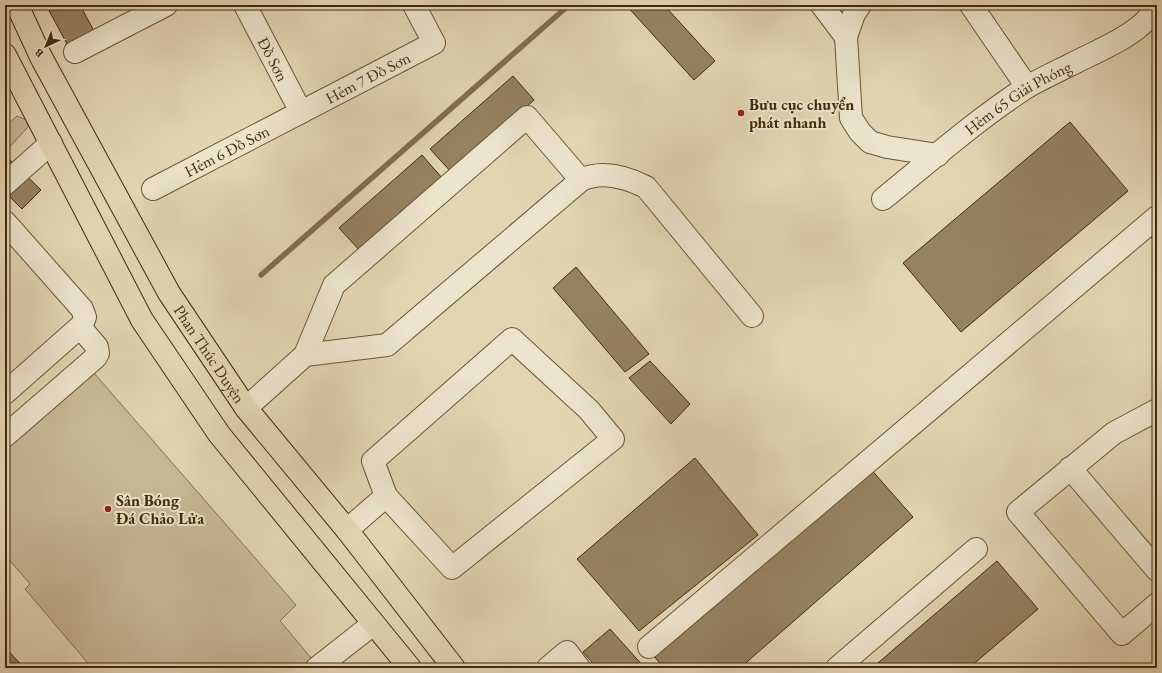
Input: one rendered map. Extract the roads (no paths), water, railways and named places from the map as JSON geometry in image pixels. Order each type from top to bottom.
[{"type":"main road","name":"Phan Thúc Duyện","points":[[18,5],[41,57],[169,293],[246,408],[347,530],[454,668]]},
{"type":"main road","points":[[41,57],[8,69],[51,143],[146,327],[219,434],[410,668]]},
{"type":"street","points":[[75,52],[166,5]]},
{"type":"street","name":"Đồ Sơn","points":[[245,5],[301,112]]},
{"type":"street","name":"Hẻm 7 Đồ Sơn","points":[[301,112],[434,43],[414,5]]},
{"type":"street","points":[[822,5],[846,37]]},
{"type":"street","points":[[860,5],[854,14],[846,37],[851,118],[860,132],[870,142],[887,147],[938,155]]},
{"type":"street","points":[[971,5],[1028,87]]},
{"type":"street","name":"Hẻm 65 Giải Phóng","points":[[883,199],[980,122],[1028,87],[1124,37],[1147,19],[1155,5]]},
{"type":"street","name":"Hẻm 6 Đồ Sơn","points":[[153,189],[301,112]]},
{"type":"street","points":[[246,408],[306,355],[334,285],[527,117],[581,180]]},
{"type":"street","points":[[5,184],[51,143]]},
{"type":"street","points":[[306,355],[387,344],[581,180],[590,175],[604,174],[633,180],[646,187],[752,316]]},
{"type":"street","points":[[649,647],[1157,217]]},
{"type":"street","points":[[5,222],[82,309],[84,321],[80,327],[5,393]]},
{"type":"street","points":[[5,436],[96,357],[98,353],[97,347],[80,327]]},
{"type":"street","points":[[512,338],[589,410],[613,439],[452,568],[386,496],[373,461],[512,338]]},
{"type":"street","points":[[1157,410],[1114,433],[1018,512],[1122,634],[1157,604]]},
{"type":"street","points":[[1070,468],[1157,570]]},
{"type":"street","points":[[347,530],[386,496]]},
{"type":"street","points":[[837,668],[976,549]]},
{"type":"street","points":[[317,668],[374,624]]},
{"type":"street","points":[[548,668],[567,652],[580,668]]},
{"type":"waterway","points":[[261,275],[569,5]]},
{"type":"place","name":"Bưu cục chuyển phát nhanh","points":[[741,113]]},
{"type":"place","name":"Sân Bóng Đá Chảo Lửa","points":[[108,509]]}]
